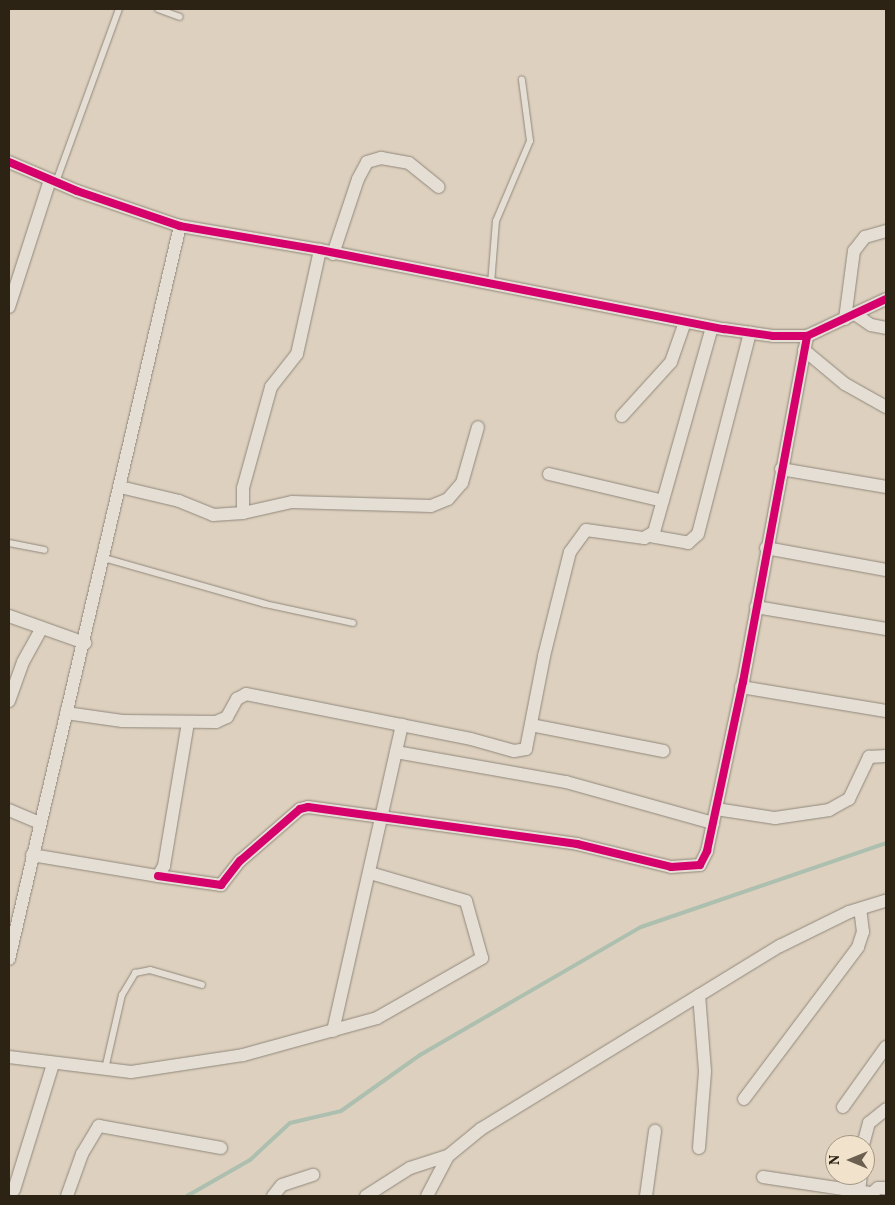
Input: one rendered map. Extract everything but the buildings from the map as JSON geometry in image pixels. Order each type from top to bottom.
[{"type":"street","points":[[333,254],[358,179],[367,162],[381,158],[409,163],[439,186]]},
{"type":"street","points":[[9,162],[53,181],[180,226],[320,250],[685,322],[750,333],[807,336],[886,300]]},
{"type":"street","points":[[9,307],[53,181]]},
{"type":"street","points":[[9,959],[66,713],[85,643],[180,226]]},
{"type":"street","points":[[850,317],[854,251],[865,236],[886,231]]},
{"type":"street","points":[[243,513],[243,488],[271,386],[297,354],[320,250]]},
{"type":"street","points":[[850,317],[871,325],[886,328]]},
{"type":"street","points":[[622,416],[671,362],[685,322]]},
{"type":"street","points":[[650,536],[663,501],[712,327]]},
{"type":"street","points":[[66,713],[122,721],[188,722],[223,720],[236,699],[246,694],[294,706],[402,725],[520,751],[528,744],[544,656],[575,542],[586,530],[650,536],[688,543],[698,534],[750,333]]},
{"type":"street","points":[[32,855],[221,885],[240,861],[300,809],[308,807],[380,820],[576,844],[684,868],[700,865],[705,860],[741,687],[807,336]]},
{"type":"street","points":[[804,350],[845,384],[886,407]]},
{"type":"street","points":[[120,488],[179,501],[214,515],[243,513],[299,502],[417,508],[442,503],[464,478],[478,427]]},
{"type":"street","points":[[781,469],[886,487]]},
{"type":"street","points":[[548,474],[663,501]]},
{"type":"street","points":[[766,548],[886,570]]},
{"type":"street","points":[[756,607],[886,629]]},
{"type":"street","points":[[9,616],[85,643]]},
{"type":"street","points":[[9,701],[26,653],[42,628]]},
{"type":"street","points":[[741,687],[886,711]]},
{"type":"street","points":[[158,876],[164,866],[188,722]]},
{"type":"street","points":[[333,1031],[402,725]]},
{"type":"street","points":[[531,725],[663,751]]},
{"type":"street","points":[[396,752],[566,782],[713,823]]},
{"type":"street","points":[[716,810],[775,818],[802,816],[829,810],[849,799],[869,756],[886,756]]},
{"type":"street","points":[[9,810],[40,823]]},
{"type":"street","points":[[9,1058],[131,1072],[176,1068],[243,1056],[333,1031],[398,1008],[482,958],[466,901],[370,872]]},
{"type":"street","points":[[366,1196],[410,1168],[448,1156],[481,1129],[699,994],[821,924],[860,909],[886,902]]},
{"type":"street","points":[[744,1099],[858,947],[863,932],[860,909]]},
{"type":"street","points":[[699,994],[705,1071],[699,1148]]},
{"type":"street","points":[[843,1107],[886,1047]]},
{"type":"street","points":[[14,1190],[53,1064]]},
{"type":"street","points":[[866,1135],[869,1123],[886,1109]]},
{"type":"street","points":[[67,1196],[86,1145],[99,1126],[116,1127],[221,1148]]},
{"type":"street","points":[[646,1196],[655,1131]]},
{"type":"street","points":[[427,1196],[448,1156]]},
{"type":"street","points":[[273,1196],[282,1186],[313,1175]]},
{"type":"street","points":[[763,1177],[866,1193],[886,1188]]},
{"type":"lane","points":[[53,181],[119,9]]},
{"type":"lane","points":[[158,9],[180,17]]},
{"type":"lane","points":[[490,284],[496,221],[530,141],[522,80]]},
{"type":"lane","points":[[9,543],[44,550]]},
{"type":"lane","points":[[104,558],[265,604],[353,623]]},
{"type":"lane","points":[[105,1070],[122,995],[135,973],[150,970],[202,985]]},
{"type":"waterway","points":[[187,1196],[250,1160],[290,1123],[341,1111],[420,1055],[641,927],[886,843]]},
{"type":"cycle path","points":[[9,162],[77,191],[180,226],[320,250],[724,329],[773,336],[807,336],[886,299]]},
{"type":"cycle path","points":[[158,876],[221,885],[240,861],[300,809],[308,807],[577,844],[671,867],[700,865],[707,851],[743,682],[807,336]]}]
